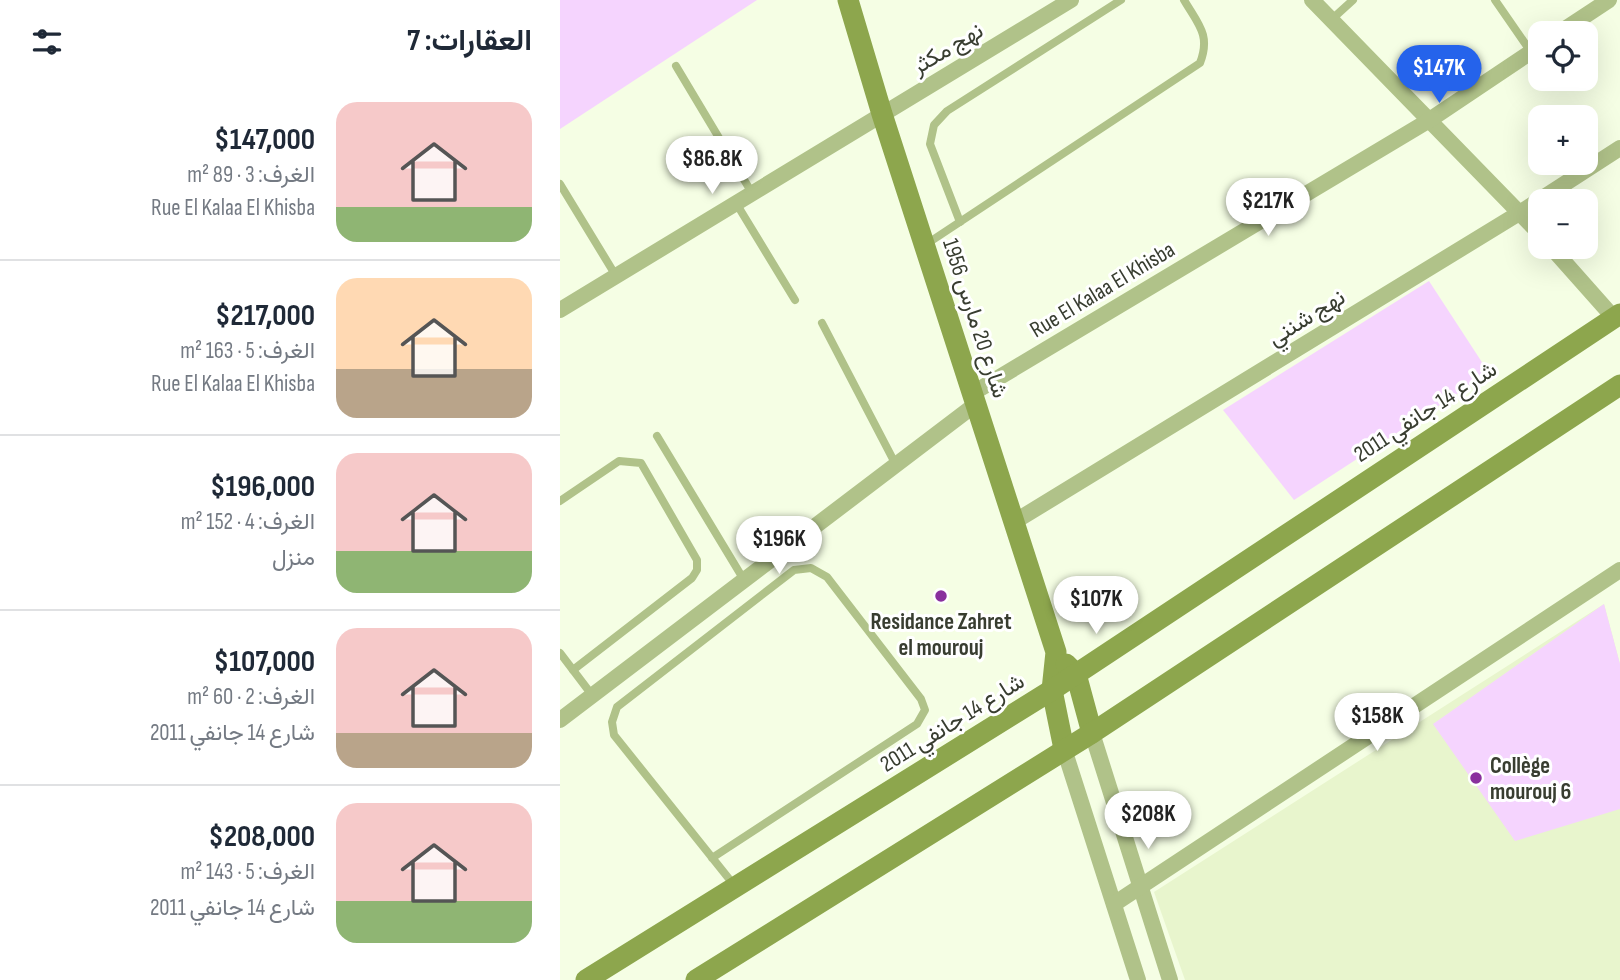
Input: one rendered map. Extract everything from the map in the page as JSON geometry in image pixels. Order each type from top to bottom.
[{"type":"street","name":"شارع 20 مارس 1956","points":[[848,0],[882,114],[1056,652],[1052,690],[1064,749]]},
{"type":"street","name":"نهج مكثر","points":[[560,310],[1071,0]]},
{"type":"street","points":[[1312,0],[1528,220]]},
{"type":"street","points":[[1577,21],[1609,0]]},
{"type":"street","name":"Rue El Kalaa El Khisba","points":[[560,720],[896,465],[974,399],[1428,121],[1528,54]]},
{"type":"street","name":"نهج شنني","points":[[1014,522],[1521,212],[1620,148]]},
{"type":"street","points":[[1562,259],[1617,316]]},
{"type":"street","name":"شارع 14 جانفي 2011","points":[[586,980],[1052,690],[1617,316]]},
{"type":"street","points":[[696,980],[1092,733],[1620,385]]},
{"type":"street","points":[[1114,904],[1620,570]]},
{"type":"street","name":"شارع 20 مارس 1956","points":[[1056,652],[1076,674]]},
{"type":"street","points":[[1076,674],[1170,980]]},
{"type":"street","points":[[1064,749],[1138,980]]},
{"type":"lane","points":[[960,222],[930,144],[934,125],[947,111],[1121,0]]},
{"type":"lane","points":[[925,245],[1200,63],[1205,50],[1205,37],[1184,0]]},
{"type":"lane","points":[[1331,20],[1353,0]]},
{"type":"lane","points":[[1495,0],[1528,39]]},
{"type":"lane","points":[[676,66],[752,193]]},
{"type":"lane","points":[[560,184],[616,276]]},
{"type":"lane","points":[[736,203],[796,300]]},
{"type":"lane","points":[[822,323],[896,465]]},
{"type":"lane","points":[[657,436],[744,580]]},
{"type":"lane","points":[[560,501],[619,461],[641,463],[697,560],[697,570],[692,578],[573,670]]},
{"type":"lane","points":[[712,858],[917,724],[925,710],[921,699],[827,577],[811,568],[794,570],[617,707],[612,722],[614,735],[712,858],[736,887]]},
{"type":"lane","points":[[560,653],[592,695]]},
{"type":"shaded area","points":[[560,0],[757,0],[560,129]]},
{"type":"shaded area","points":[[1429,281],[1489,373],[1294,500],[1223,410]]},
{"type":"shaded area","name":"Collège mourouj 6","points":[[1604,604],[1620,664],[1620,980],[1185,980],[1154,892]]},
{"type":"shaded area","points":[[1604,604],[1620,664],[1620,809],[1515,841],[1433,724]]},
{"type":"place","name":"Residance Zahret el mourouj","points":[[941,596]]},
{"type":"place","name":"Collège mourouj 6","points":[[1476,778]]}]
